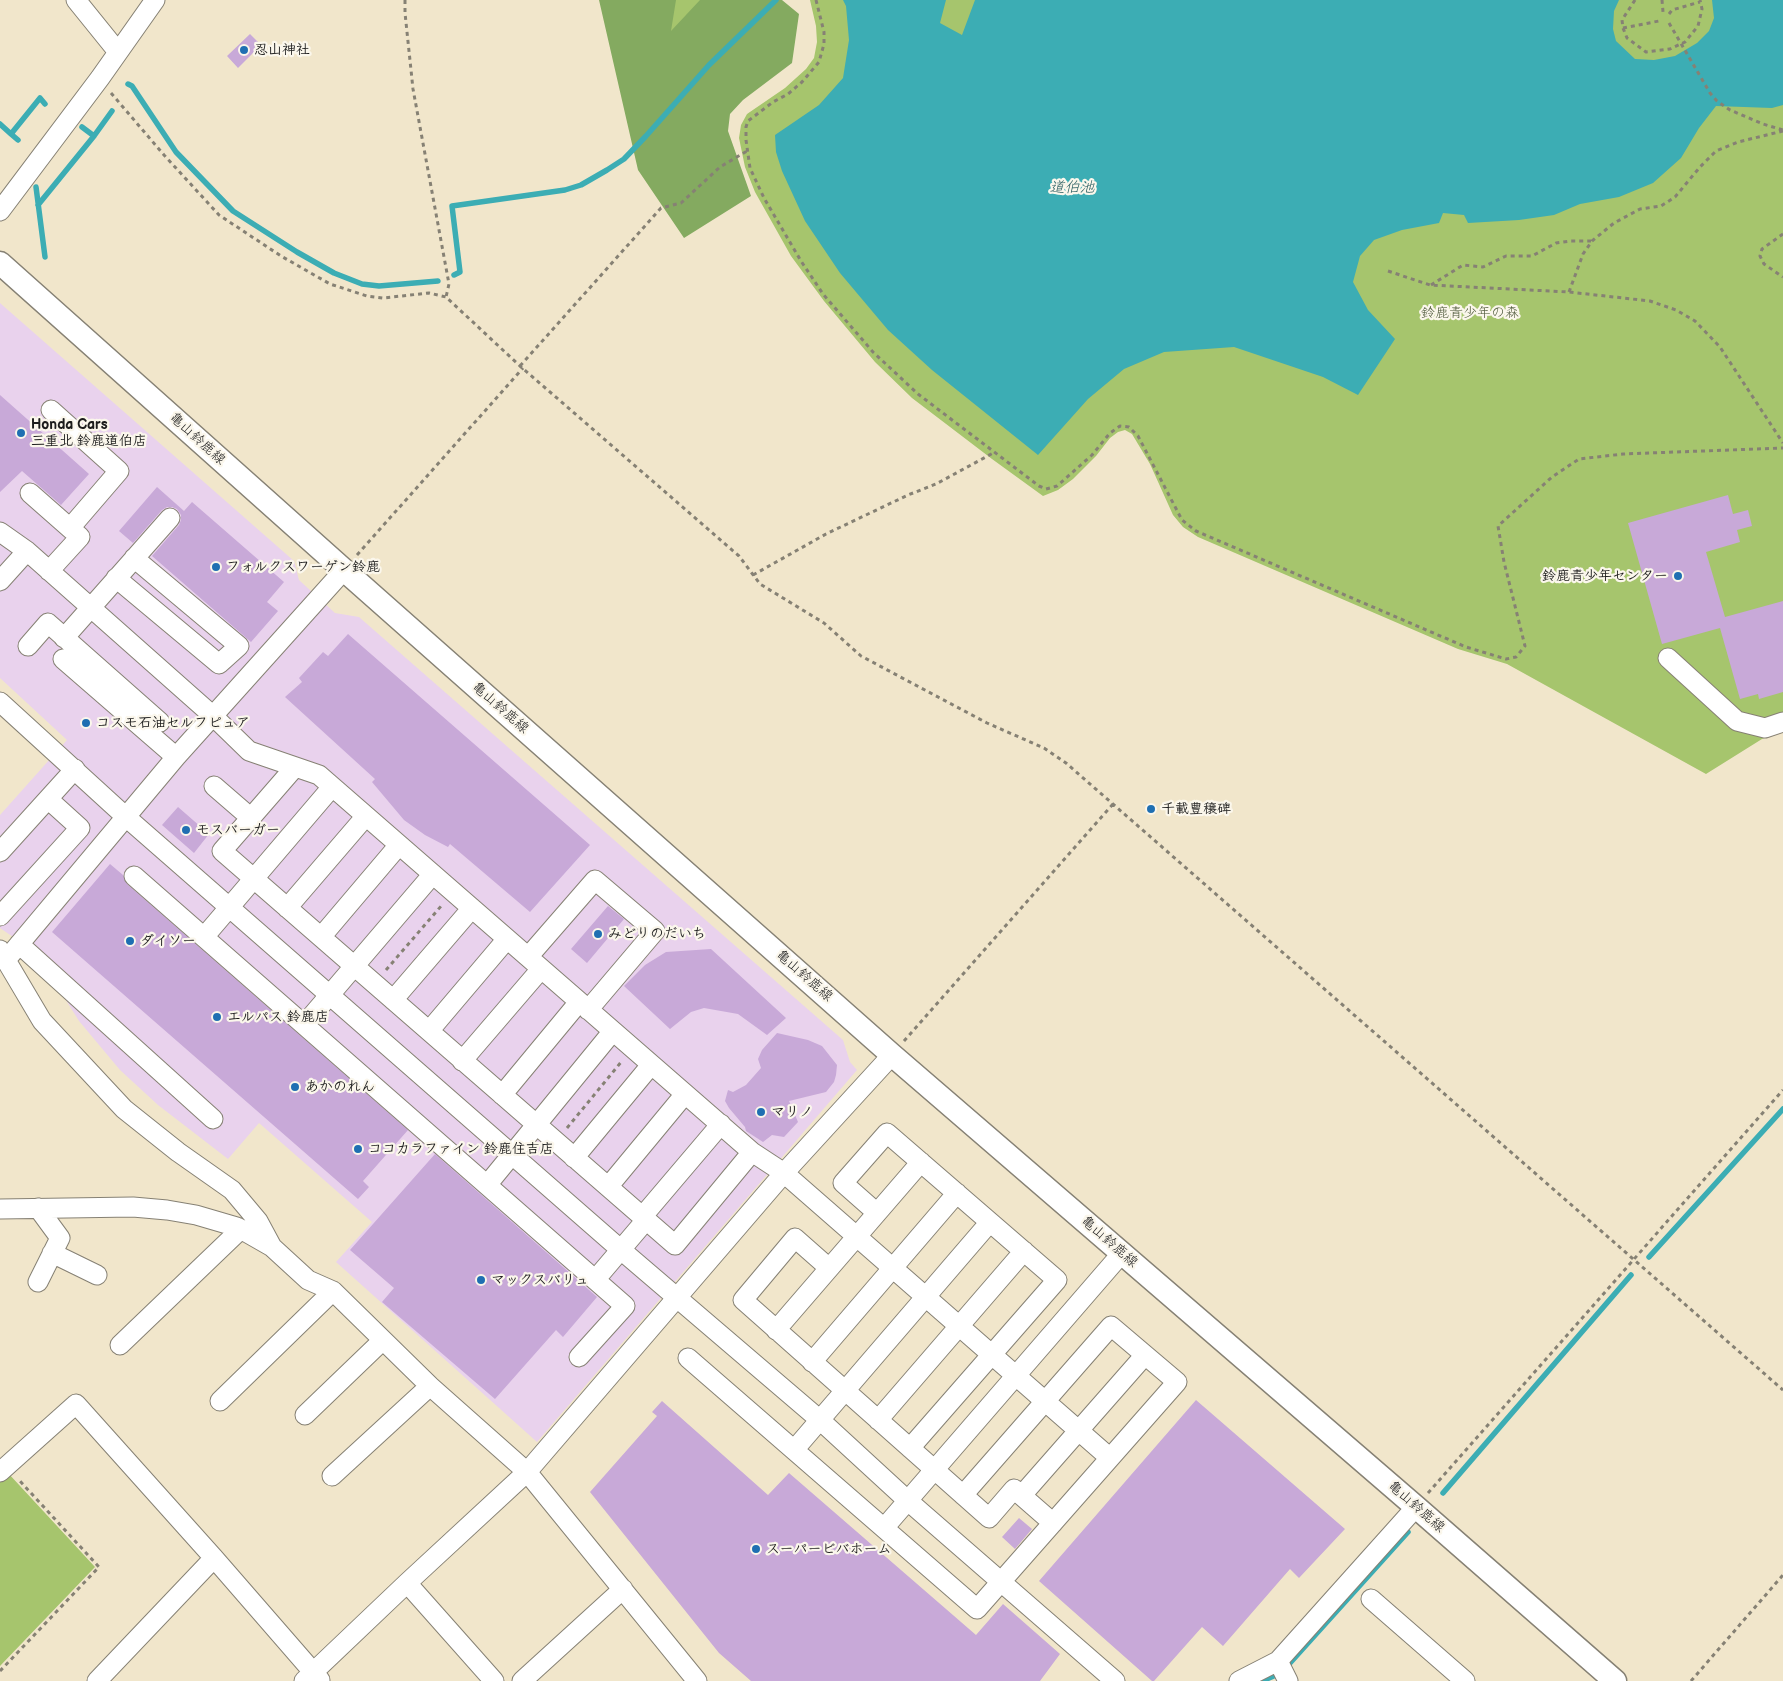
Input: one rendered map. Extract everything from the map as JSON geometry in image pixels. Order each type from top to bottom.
[{"type":"main road","name":"亀山鈴鹿線","points":[[0,263],[892,1055],[1615,1681]]},
{"type":"street","points":[[76,0],[118,52]]},
{"type":"street","points":[[0,211],[100,78],[155,0]]},
{"type":"street","points":[[51,410],[119,470],[70,528]]},
{"type":"street","points":[[30,493],[80,537],[49,570]]},
{"type":"street","points":[[64,638],[170,518]]},
{"type":"street","points":[[0,532],[27,551],[49,570],[212,715],[249,751],[319,775],[752,1152],[784,1173],[1110,1458]]},
{"type":"street","points":[[0,581],[27,551]]},
{"type":"street","points":[[116,578],[219,664],[239,646],[134,558]]},
{"type":"street","points":[[272,1247],[258,1221],[232,1190],[178,1152],[124,1109],[42,1021],[3,955],[19,944],[176,756],[344,570]]},
{"type":"street","points":[[28,646],[48,623],[160,722]]},
{"type":"street","points":[[1668,658],[1737,721],[1765,728],[1783,722]]},
{"type":"street","points":[[63,659],[176,756]]},
{"type":"street","points":[[0,702],[75,764],[126,817],[620,1249],[820,1420],[907,1500],[1115,1681]]},
{"type":"street","points":[[0,852],[48,799],[75,764]]},
{"type":"street","points":[[295,767],[222,851],[644,1219],[675,1245],[752,1152]]},
{"type":"street","points":[[214,786],[251,818]]},
{"type":"street","points":[[204,938],[332,787]]},
{"type":"street","points":[[0,916],[80,828],[48,799]]},
{"type":"street","points":[[287,908],[366,816]]},
{"type":"street","points":[[321,937],[399,845]]},
{"type":"street","points":[[44,868],[67,887]]},
{"type":"street","points":[[304,1025],[432,874]]},
{"type":"street","points":[[134,876],[624,1306],[579,1357]]},
{"type":"street","points":[[462,1061],[595,880],[655,931],[502,1095]]},
{"type":"street","points":[[393,1000],[472,908]]},
{"type":"street","points":[[429,1031],[507,939]]},
{"type":"street","points":[[19,944],[213,1119]]},
{"type":"street","points":[[487,1185],[613,1031]]},
{"type":"street","points":[[3,1469],[76,1404],[214,1558],[313,1678],[407,1583],[527,1472],[678,1299],[784,1173],[892,1055]]},
{"type":"street","points":[[574,1158],[651,1065]]},
{"type":"street","points":[[608,1187],[685,1094]]},
{"type":"street","points":[[595,1280],[721,1124]]},
{"type":"street","points":[[877,1213],[843,1183],[887,1133],[1057,1280],[910,1448]]},
{"type":"street","points":[[776,1330],[921,1162]]},
{"type":"street","points":[[812,1362],[957,1193]]},
{"type":"street","points":[[0,1226],[5,1209],[133,1207],[196,1215],[241,1229],[272,1247],[308,1280],[333,1291],[430,1386],[527,1472],[697,1681]]},
{"type":"street","points":[[38,1208],[60,1238],[38,1282]]},
{"type":"street","points":[[794,1450],[990,1222]]},
{"type":"street","points":[[120,1345],[241,1229]]},
{"type":"street","points":[[829,1268],[795,1238],[742,1300],[989,1518],[1014,1489],[1054,1524]]},
{"type":"street","points":[[878,1420],[1024,1251]]},
{"type":"street","points":[[52,1253],[97,1275]]},
{"type":"street","points":[[884,1528],[1122,1253]]},
{"type":"street","points":[[220,1401],[333,1291]]},
{"type":"street","points":[[688,1358],[977,1609],[1054,1524],[1177,1382],[1111,1326],[963,1495]]},
{"type":"street","points":[[305,1415],[382,1341]]},
{"type":"street","points":[[1022,1495],[1145,1355]]},
{"type":"street","points":[[332,1476],[430,1386]]},
{"type":"street","points":[[1239,1681],[1278,1661],[1416,1507]]},
{"type":"street","points":[[97,1681],[214,1558]]},
{"type":"street","points":[[407,1583],[494,1681]]},
{"type":"street","points":[[522,1681],[623,1589]]},
{"type":"street","points":[[1371,1599],[1465,1681]]},
{"type":"street","points":[[1278,1661],[1288,1681]]},
{"type":"path","points":[[405,0],[413,89],[449,284],[446,297]]},
{"type":"path","points":[[816,0],[824,32],[824,44],[819,62],[802,82],[788,94],[773,102],[748,121],[746,127],[747,151],[750,168],[764,198],[801,262],[823,294],[873,352],[918,394],[1039,486],[1046,489],[1057,486],[1092,455],[1110,433],[1120,426],[1129,427],[1138,436],[1182,520],[1196,531],[1466,647],[1506,659],[1516,657],[1524,646],[1504,562],[1498,526],[1552,477],[1579,459],[1623,454],[1783,448]]},
{"type":"path","points":[[1635,0],[1622,20],[1623,28],[1627,38],[1646,52],[1670,49],[1681,45],[1698,26],[1702,9],[1700,1],[1672,10],[1669,14]]},
{"type":"path","points":[[1662,0],[1663,12]]},
{"type":"path","points":[[1623,28],[1659,21]]},
{"type":"path","points":[[1668,23],[1710,93],[1717,101],[1730,110],[1783,131]]},
{"type":"path","points":[[100,78],[124,110],[219,215],[281,256],[330,284],[367,296],[383,298],[429,293],[446,297],[522,368],[739,556],[760,584],[824,623],[861,656],[987,722],[1044,748],[1066,763],[1783,1390]]},
{"type":"path","points":[[1569,292],[1583,254],[1592,242],[1614,223],[1640,209],[1661,206],[1675,197],[1700,167],[1716,152],[1738,142],[1783,131]]},
{"type":"path","points":[[344,570],[661,208],[681,203],[720,167],[747,151]]},
{"type":"path","points":[[1783,234],[1762,249],[1760,256],[1764,264],[1783,277]]},
{"type":"path","points":[[1430,286],[1463,266],[1483,266],[1506,256],[1532,256],[1556,244],[1570,241],[1592,242]]},
{"type":"path","points":[[1388,271],[1430,286],[1569,292],[1650,301],[1676,310],[1695,321],[1720,347],[1783,443]]},
{"type":"path","points":[[753,575],[826,534],[908,495],[936,484],[995,452]]},
{"type":"path","points":[[892,1055],[1113,803]]},
{"type":"path","points":[[374,984],[453,892]]},
{"type":"path","points":[[556,1142],[633,1048]]},
{"type":"path","points":[[1416,1507],[1783,1090]]},
{"type":"path","points":[[0,1671],[99,1567],[3,1469]]},
{"type":"path","points":[[1691,1681],[1783,1575]]},
{"type":"shaded area","points":[[0,303],[294,561],[299,580],[335,613],[359,617],[843,1040],[850,1062],[857,1070],[537,1442],[336,1262],[372,1222],[259,1123],[228,1159],[158,1105],[120,1070],[79,1021],[39,957],[0,928],[0,815],[67,740],[0,678]]},
{"type":"green space","points":[[599,0],[676,0],[671,31],[700,0],[782,0],[799,14],[792,63],[743,100],[730,114],[728,131],[751,196],[684,238],[638,170]]},
{"type":"green space","points":[[616,0],[703,0],[661,44]]},
{"type":"green space","name":"鈴鹿青少年の森","points":[[810,0],[1783,0],[1783,731],[1762,739],[1706,774],[1507,664],[1458,649],[1198,537],[1183,527],[1173,515],[1150,464],[1132,434],[1125,430],[1118,432],[1110,438],[1096,456],[1073,479],[1058,490],[1043,496],[992,459],[912,398],[875,362],[824,301],[791,256],[755,192],[745,167],[739,138],[741,125],[747,114],[785,88],[806,69],[814,58],[817,42],[816,26]]},
{"type":"green space","points":[[8,1473],[95,1567],[0,1666],[0,1482]]},
{"type":"water","name":"道伯池","points":[[843,0],[946,0],[940,23],[962,35],[975,0],[1619,0],[1614,11],[1613,29],[1616,41],[1635,59],[1654,60],[1675,56],[1697,43],[1709,31],[1714,18],[1712,0],[1783,0],[1783,105],[1772,108],[1716,106],[1699,128],[1681,158],[1653,183],[1619,197],[1580,204],[1554,215],[1519,220],[1468,223],[1464,215],[1443,213],[1439,223],[1402,230],[1374,240],[1360,256],[1353,282],[1368,310],[1395,339],[1358,395],[1323,377],[1234,347],[1164,352],[1124,369],[1088,399],[1038,455],[932,370],[888,330],[840,273],[805,221],[782,171],[776,152],[775,135],[819,105],[843,78],[849,40],[846,6]]},
{"type":"building","name":"忍山神社","points":[[250,34],[261,45],[238,68],[227,56]]},
{"type":"building","name":"Honda Cars 三重北 鈴鹿道伯店","points":[[0,395],[89,474],[61,505],[22,471],[0,492]]},
{"type":"building","name":"フォルクスワーゲン鈴鹿","points":[[157,487],[184,511],[192,502],[284,582],[267,602],[278,611],[251,642],[152,556],[179,525],[181,515],[177,509],[167,507],[162,510],[133,543],[119,531]]},
{"type":"building","name":"鈴鹿青少年センター","points":[[1728,495],[1733,514],[1748,510],[1752,526],[1737,530],[1740,542],[1706,552],[1725,617],[1783,601],[1783,692],[1759,699],[1758,694],[1740,699],[1720,628],[1662,644],[1628,523]]},
{"type":"building","points":[[348,634],[590,845],[530,912],[450,844],[448,847],[425,835],[404,820],[372,782],[375,779],[285,697],[302,682],[299,678],[323,652],[328,656]]},
{"type":"building","name":"モスバーガー","points":[[178,807],[209,834],[194,853],[162,825]]},
{"type":"building","points":[[110,864],[123,875],[127,884],[408,1130],[363,1181],[369,1187],[358,1199],[52,932]]},
{"type":"building","name":"みどりのだいち","points":[[608,906],[624,919],[587,963],[571,949]]},
{"type":"building","points":[[711,949],[786,1018],[767,1035],[738,1014],[704,1008],[691,1012],[670,1029],[624,986],[645,965],[666,952]]},
{"type":"building","points":[[777,1033],[808,1040],[822,1046],[837,1065],[836,1075],[834,1082],[826,1092],[789,1101],[798,1122],[784,1137],[772,1135],[763,1142],[746,1131],[725,1101],[728,1090],[733,1092],[746,1085],[761,1068],[758,1059],[762,1050]]},
{"type":"building","name":"マックスバリュ","points":[[435,1154],[597,1297],[563,1337],[556,1330],[495,1399],[382,1302],[394,1288],[350,1250]]},
{"type":"building","points":[[1196,1400],[1345,1529],[1299,1578],[1290,1569],[1223,1646],[1202,1627],[1152,1681],[1039,1581]]},
{"type":"building","name":"スーパービバホーム","points":[[662,1401],[768,1495],[789,1473],[976,1635],[1003,1604],[1060,1654],[1040,1681],[751,1681],[719,1653],[590,1492],[657,1416],[652,1412]]},
{"type":"building","points":[[1019,1518],[1032,1529],[1015,1549],[1002,1537]]},
{"type":"waterway","points":[[454,275],[460,272],[452,206],[565,190],[581,185],[607,170],[624,159],[709,65],[776,0]]},
{"type":"waterway","points":[[128,84],[132,86],[176,152],[233,211],[297,252],[334,273],[362,284],[379,286],[438,281]]},
{"type":"waterway","points":[[0,124],[11,134],[40,98],[45,104]]},
{"type":"waterway","points":[[82,127],[94,136],[112,111]]},
{"type":"waterway","points":[[11,134],[18,140]]},
{"type":"waterway","points":[[38,205],[94,136]]},
{"type":"waterway","points":[[36,187],[45,257]]},
{"type":"waterway","points":[[1649,1257],[1783,1109]]},
{"type":"waterway","points":[[1443,1493],[1631,1275]]},
{"type":"waterway","points":[[1290,1663],[1408,1532]]},
{"type":"waterway","points":[[1262,1681],[1276,1675]]},
{"type":"place","name":"忍山神社","points":[[244,50]]},
{"type":"place","name":"Honda Cars 三重北 鈴鹿道伯店","points":[[21,433]]},
{"type":"place","name":"フォルクスワーゲン鈴鹿","points":[[216,567]]},
{"type":"place","name":"鈴鹿青少年センター","points":[[1678,576]]},
{"type":"place","name":"コスモ石油セルフピュア","points":[[86,723]]},
{"type":"place","name":"千載豊穣碑","points":[[1151,809]]},
{"type":"place","name":"モスバーガー","points":[[186,830]]},
{"type":"place","name":"みどりのだいち","points":[[598,934]]},
{"type":"place","name":"ダイソー","points":[[130,941]]},
{"type":"place","name":"エルパス 鈴鹿店","points":[[217,1017]]},
{"type":"place","name":"あかのれん","points":[[295,1087]]},
{"type":"place","name":"マリノ","points":[[761,1112]]},
{"type":"place","name":"ココカラファイン 鈴鹿住吉店","points":[[358,1149]]},
{"type":"place","name":"マックスバリュ","points":[[481,1280]]},
{"type":"place","name":"スーパービバホーム","points":[[756,1549]]}]
